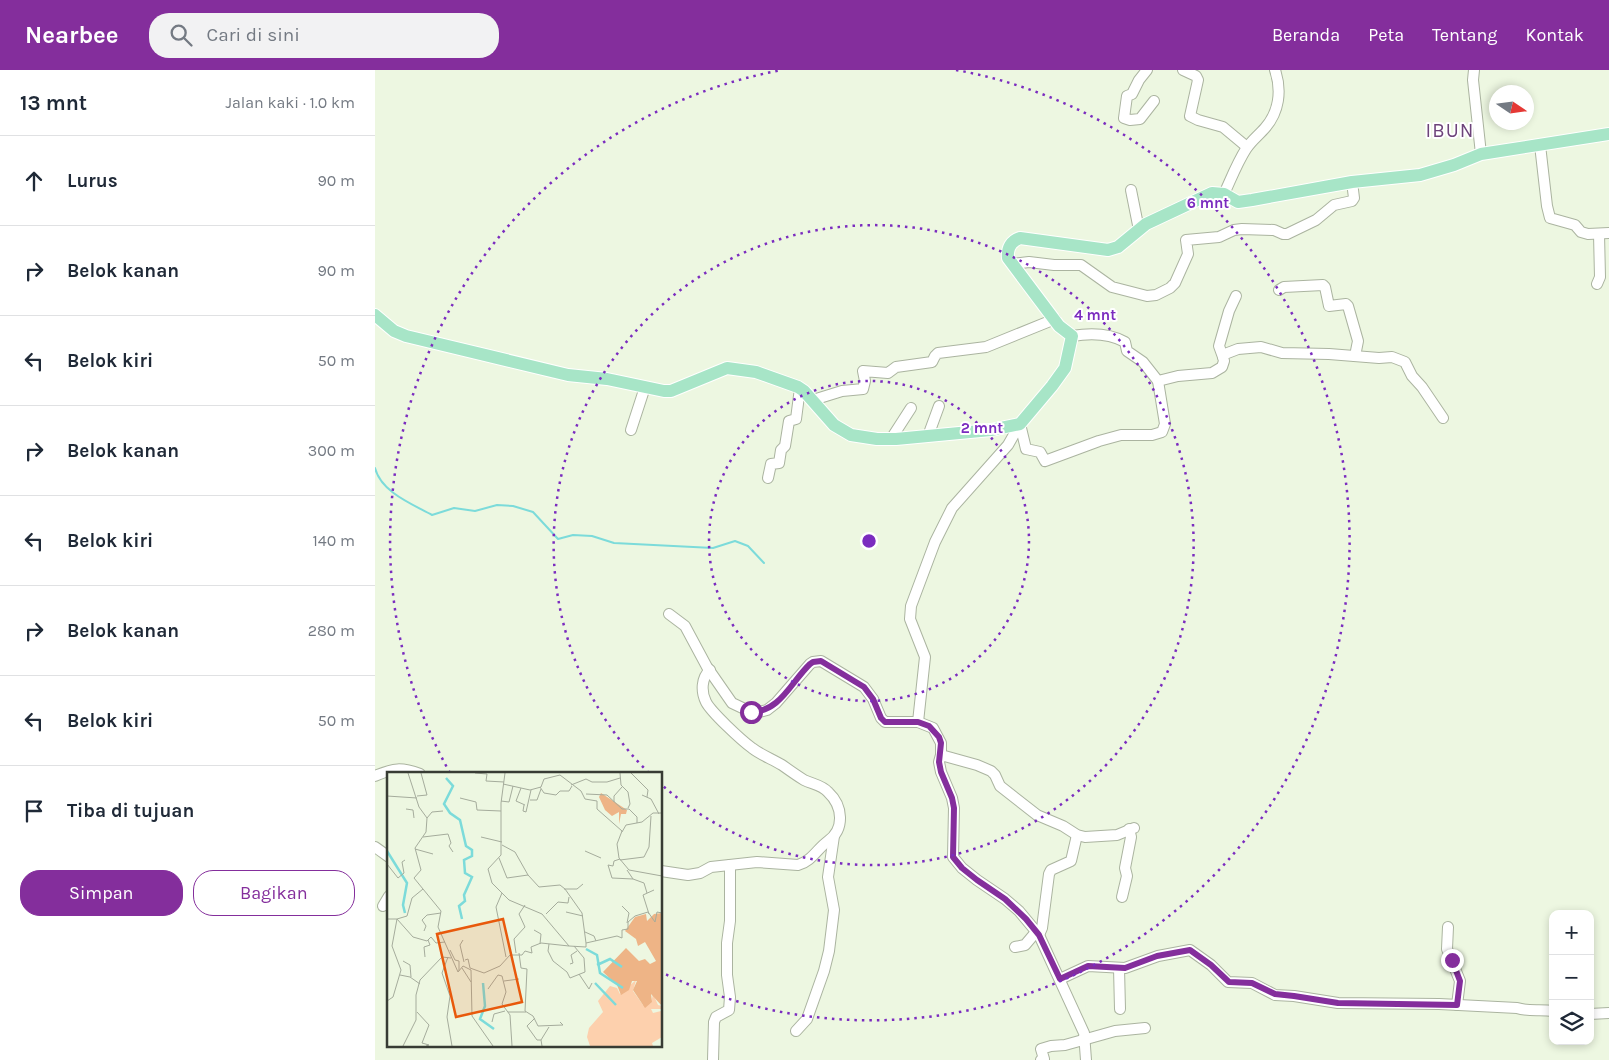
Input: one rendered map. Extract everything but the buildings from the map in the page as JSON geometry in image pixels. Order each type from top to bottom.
[{"type":"main road","points":[[375,315],[394,331],[406,336],[568,375],[607,379],[664,391],[671,391],[727,368],[756,372],[800,388],[840,430],[865,438],[891,439],[991,430],[1020,424],[1065,368],[1072,336],[1055,320],[1008,258],[1008,249],[1014,241],[1020,238],[1108,250],[1118,247],[1158,217],[1212,193],[1224,194],[1238,202],[1252,200],[1352,182],[1420,175],[1454,165],[1481,154],[1609,134]]},
{"type":"street","points":[[1147,70],[1132,94],[1127,96],[1124,118],[1130,120],[1140,119],[1154,101]]},
{"type":"street","points":[[1183,70],[1196,76],[1198,80],[1190,116],[1223,127],[1247,147]]},
{"type":"street","points":[[1224,194],[1247,147],[1273,117],[1279,90],[1275,70]]},
{"type":"street","points":[[1474,70],[1473,80],[1481,154]]},
{"type":"street","points":[[1540,145],[1548,216],[1552,220],[1575,225],[1584,234],[1604,233],[1597,284]]},
{"type":"street","points":[[1013,264],[1029,262],[1054,265],[1081,265],[1114,288],[1147,296],[1156,295],[1170,288],[1175,283],[1189,254],[1186,240],[1219,237],[1242,228],[1274,230],[1283,234],[1291,232],[1316,220],[1334,205],[1352,201],[1354,198],[1352,182]]},
{"type":"street","points":[[1131,190],[1139,230]]},
{"type":"street","points":[[1279,290],[1284,287],[1323,285],[1329,306],[1346,304],[1358,341],[1355,356]]},
{"type":"street","points":[[1158,381],[1178,376],[1212,373],[1222,367],[1224,364],[1223,356],[1219,346],[1229,311],[1236,296]]},
{"type":"street","points":[[813,400],[842,391],[863,389],[865,381],[863,371],[888,373],[896,368],[932,362],[938,354],[986,347],[1055,320]]},
{"type":"street","points":[[1020,424],[1026,449],[1040,452],[1045,461],[1121,435],[1152,435],[1162,432],[1165,424],[1158,381],[1143,362],[1127,351],[1125,342],[1120,339],[1094,334],[1072,336]]},
{"type":"street","points":[[1223,356],[1238,349],[1261,347],[1282,353],[1392,358],[1405,362],[1412,376],[1423,387],[1443,418]]},
{"type":"street","points":[[631,430],[645,387]]},
{"type":"street","points":[[768,478],[771,464],[779,463],[782,449],[785,446],[789,421],[796,419],[800,388]]},
{"type":"street","points":[[928,436],[939,406]]},
{"type":"street","points":[[891,439],[911,408]]},
{"type":"street","points":[[918,722],[925,657],[911,625],[909,615],[911,606],[935,542],[948,516],[957,502],[1008,445],[1020,424]]},
{"type":"street","points":[[669,614],[685,626],[709,670],[732,703],[751,712],[767,710],[776,703],[810,664],[821,661],[864,687],[873,699],[881,718],[885,722],[918,722],[929,726],[939,737],[941,743],[939,762],[954,808],[953,857],[955,861],[977,880],[1012,905],[1038,934],[1060,979],[1085,1039],[1086,1060]]},
{"type":"street","points":[[709,670],[705,674],[702,688],[706,703],[739,738],[753,749],[806,780],[824,788],[838,805],[840,823],[834,836],[829,877],[834,910],[829,951],[807,1019],[796,1031]]},
{"type":"street","points":[[941,755],[991,771],[1000,786],[1037,815],[1063,826],[1077,835],[1117,835],[1132,829],[1125,868],[1127,876],[1122,897]]},
{"type":"street","points":[[375,776],[396,768],[405,768],[415,772]]},
{"type":"street","points":[[1015,947],[1025,945],[1042,928],[1049,874],[1051,870],[1071,862],[1077,835]]},
{"type":"street","points":[[663,871],[688,875],[700,873],[711,867],[757,862],[803,863],[809,860],[834,836]]},
{"type":"street","points":[[375,847],[387,856]]},
{"type":"street","points":[[713,1060],[714,1022],[716,1017],[729,1010],[731,997],[727,975],[727,943],[730,921],[730,866]]},
{"type":"street","points":[[383,906],[387,899]]},
{"type":"street","points":[[1448,926],[1447,949],[1460,981],[1457,1005]]},
{"type":"street","points":[[1060,979],[1088,966],[1119,968],[1132,966],[1157,956],[1190,950],[1211,965],[1229,982],[1252,983],[1281,996],[1294,996],[1338,1003],[1457,1005],[1517,1008],[1528,1011],[1539,1009],[1549,1010]]},
{"type":"street","points":[[1119,968],[1120,1009]]},
{"type":"street","points":[[1594,1014],[1609,1013]]},
{"type":"street","points":[[1041,1060],[1044,1059],[1041,1049],[1044,1048],[1065,1045],[1115,1031],[1145,1028]]},
{"type":"waterway","points":[[375,468],[378,476],[390,491],[432,515],[454,508],[475,511],[497,505],[513,506],[533,512],[558,539],[573,535],[592,536],[614,543],[713,548],[735,541],[748,546],[764,563]]},
{"type":"district","name":"IBUN","points":[[1450,130]]},
{"type":"route","points":[[751,712],[767,710],[776,703],[810,664],[818,660],[864,687],[873,699],[881,718],[885,722],[918,722],[933,728],[941,743],[939,762],[954,808],[953,857],[955,861],[1019,911],[1039,935],[1060,979],[1088,966],[1125,968],[1145,959],[1190,950],[1211,965],[1229,982],[1258,984],[1281,996],[1320,999],[1338,1003],[1457,1005],[1460,981],[1452,960]]}]
